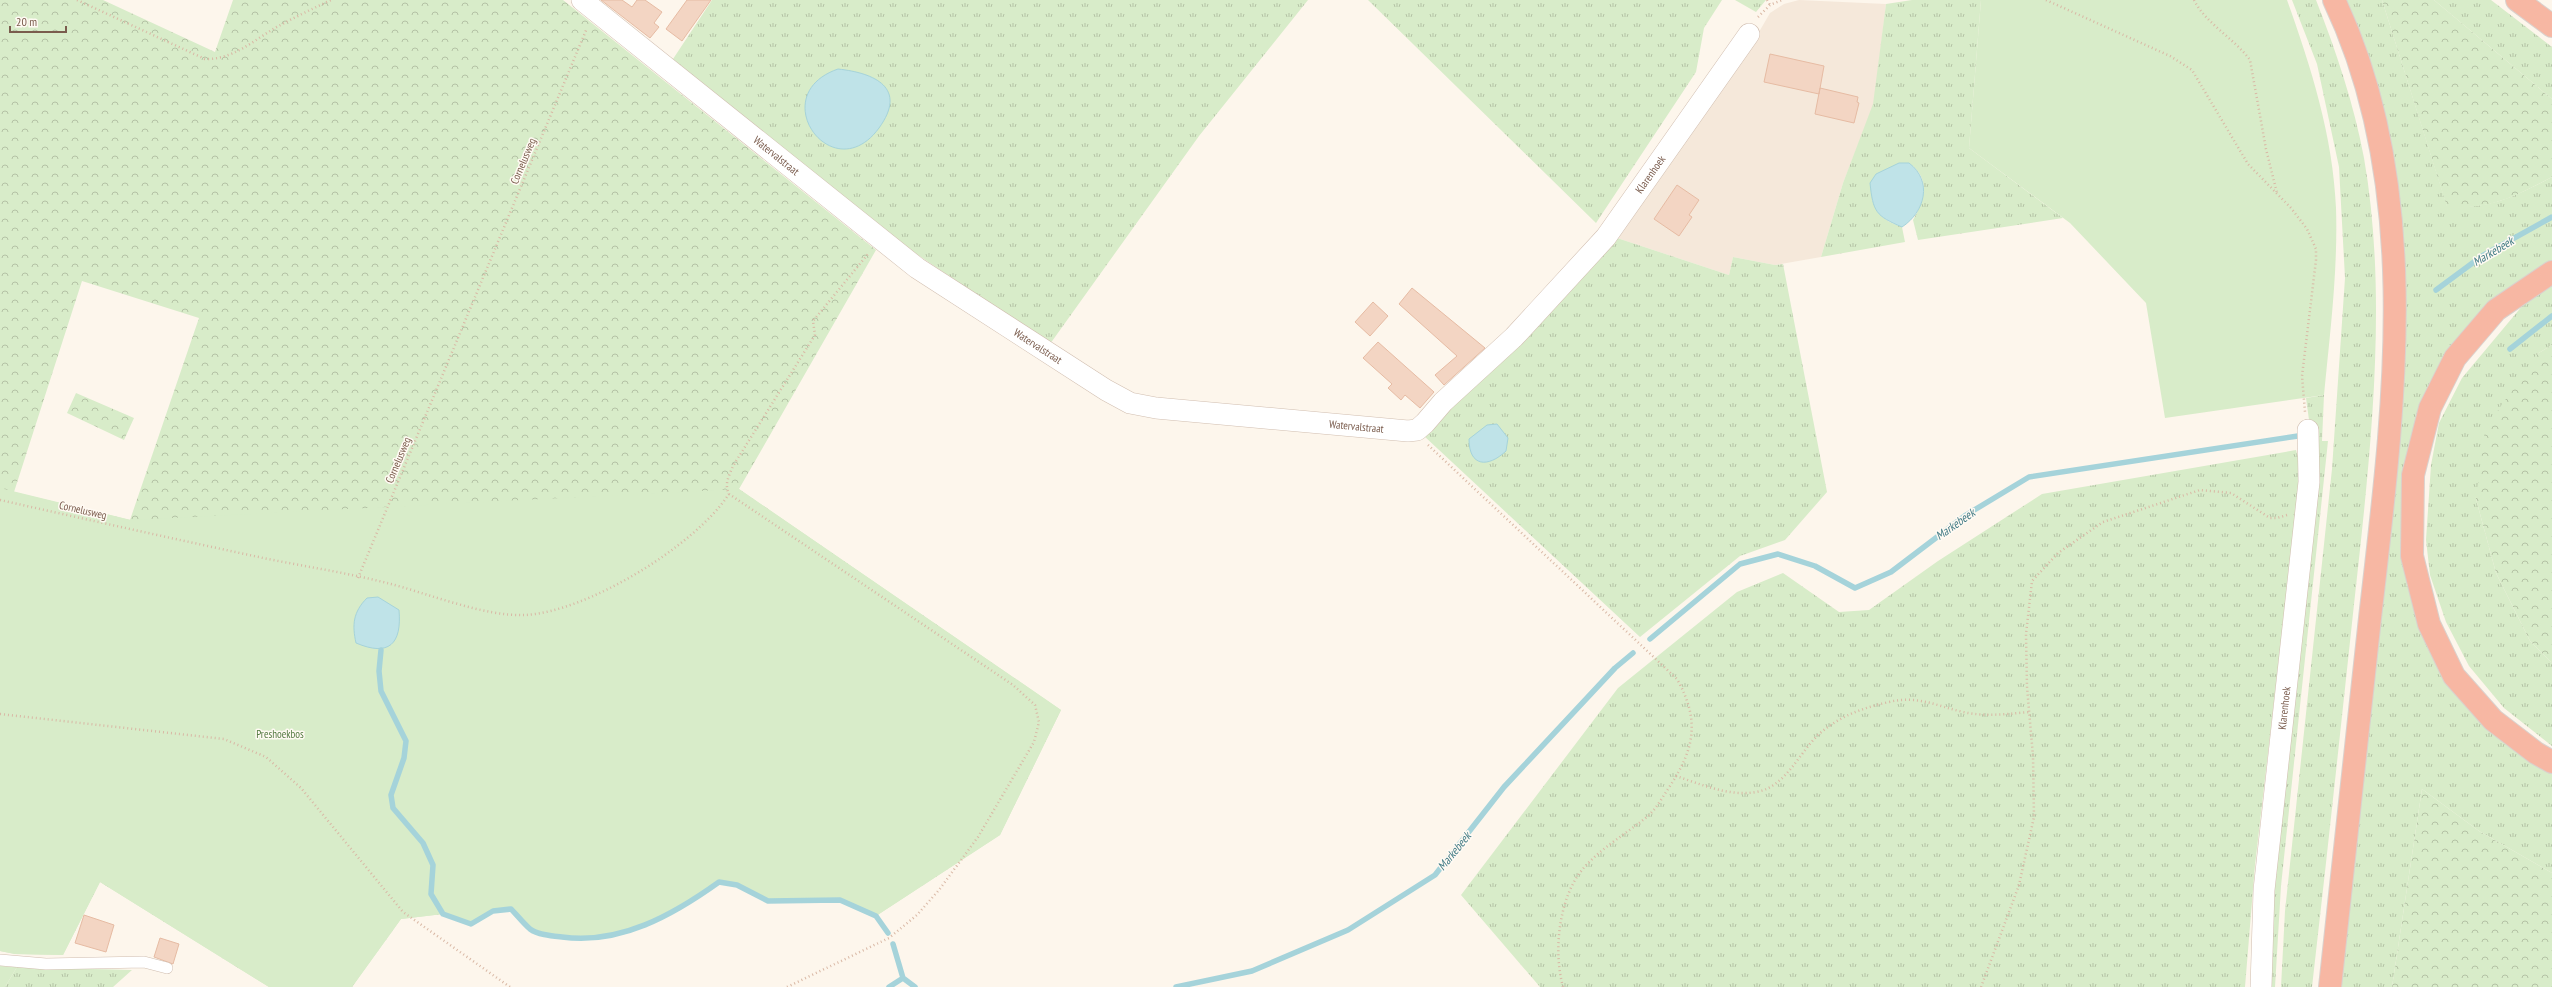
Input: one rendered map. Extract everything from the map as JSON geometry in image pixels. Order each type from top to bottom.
[{"type":"highway","points":[[2330,987],[2385,484],[2394,357],[2395,308],[2394,250],[2382,151],[2360,66],[2334,0]]},
{"type":"highway","points":[[2516,0],[2552,26]]},
{"type":"highway","points":[[2552,272],[2496,310],[2455,358],[2430,408],[2413,475],[2412,556],[2429,624],[2454,676],[2494,720],[2536,753],[2552,762]]},
{"type":"street","name":"Watervalstraat","points":[[588,5],[879,240],[962,299],[1106,390],[1130,403],[1156,408],[1398,430],[1417,430]]},
{"type":"street","name":"Klarenhoek","points":[[1417,430],[1542,307],[1606,237],[1748,34]]},
{"type":"street","name":"Klarenhoek","points":[[2261,987],[2264,890],[2308,492],[2310,461],[2308,430]]},
{"type":"lane","points":[[0,960],[46,964],[144,962],[167,968]]},
{"type":"path","points":[[77,0],[205,59],[218,59],[240,50],[275,28],[330,0]]},
{"type":"path","points":[[1767,0],[1770,5]]},
{"type":"path","points":[[1762,12],[1770,5],[1782,0]]},
{"type":"path","points":[[2046,0],[2170,56],[2192,70],[2248,164],[2277,193],[2307,229],[2316,250],[2316,272],[2302,382],[2308,430]]},
{"type":"path","points":[[2194,0],[2201,10],[2243,51],[2250,60],[2266,149],[2277,193]]},
{"type":"path","name":"Cornelusweg","points":[[0,500],[358,578],[588,5]]},
{"type":"path","points":[[787,987],[889,938],[917,915],[939,890],[978,837],[1034,742],[1039,722],[1035,705],[1013,685],[729,494],[726,484],[734,466],[815,335],[813,321],[879,240]]},
{"type":"path","points":[[1417,430],[1422,440],[1677,679],[1689,704],[1692,736],[1688,756],[1676,776],[1649,815],[1584,868],[1575,881],[1566,902],[1561,927],[1559,961],[1563,987]]},
{"type":"path","points":[[1981,987],[2019,884],[2034,817],[2033,756],[2029,712],[2026,634],[2032,581],[2058,553],[2103,522],[2200,490],[2231,492],[2257,511],[2270,518],[2277,518],[2293,510],[2303,495],[2308,492]]},
{"type":"path","points":[[358,578],[386,583],[460,604],[501,613],[523,615],[549,612],[580,603],[613,587],[667,552],[709,521],[729,494]]},
{"type":"path","points":[[1676,776],[1734,792],[1754,793],[1770,789],[1782,779],[1817,736],[1831,724],[1847,714],[1891,701],[1908,698],[1928,701],[1963,712],[1990,716],[2029,712]]},
{"type":"path","points":[[0,714],[224,738],[266,757],[301,788],[404,912],[510,987]]},
{"type":"shaded area","points":[[1799,0],[1886,4],[1874,104],[1843,183],[1821,257],[1775,265],[1733,257],[1729,275],[1611,236],[1752,44],[1770,13],[1784,4]]},
{"type":"green space","points":[[0,0],[103,0],[215,52],[233,0],[563,0],[876,250],[739,489],[1061,710],[1000,835],[876,916],[840,900],[768,901],[737,885],[719,882],[683,906],[645,925],[625,932],[605,936],[584,938],[558,937],[541,934],[530,929],[511,909],[493,911],[471,924],[443,914],[401,919],[352,987],[269,987],[100,882],[63,955],[15,954],[0,951]],"holes":[[[82,281],[199,318],[130,520],[14,492]]]},
{"type":"green space","points":[[712,0],[1308,0],[1199,136],[1050,344],[869,222],[673,59]]},
{"type":"green space","points":[[1368,0],[1722,0],[1704,28],[1696,72],[1596,223]]},
{"type":"green space","points":[[1735,0],[1766,0],[1756,12]]},
{"type":"green space","points":[[1912,0],[1981,0],[1969,148],[2063,218],[1918,240],[1913,220],[1921,204],[1924,190],[1921,176],[1909,163],[1876,174],[1872,185],[1872,198],[1877,210],[1880,215],[1887,220],[1902,227],[1905,242],[1821,257],[1843,183],[1873,104],[1886,4]]},
{"type":"green space","points":[[1981,0],[2287,0],[2312,76],[2326,128],[2334,181],[2336,208],[2336,255],[2324,395],[2165,418],[2146,303],[2070,223],[1969,148]]},
{"type":"green space","points":[[2292,0],[2316,0],[2344,78],[2364,158],[2372,215],[2375,273],[2376,331],[2370,450],[2312,987],[2281,987],[2285,911],[2332,469],[2345,278],[2339,167],[2317,64]]},
{"type":"green space","points":[[2344,0],[2382,0],[2447,206],[2477,206],[2502,200],[2514,196],[2552,177],[2552,261],[2534,271],[2493,302],[2417,422],[2420,621],[2552,772],[2552,873],[2479,831],[2422,789],[2392,987],[2338,987],[2402,399],[2406,299],[2401,235]]},
{"type":"green space","points":[[2382,0],[2434,0],[2552,99],[2552,177],[2514,196],[2490,204],[2447,207]]},
{"type":"green space","points":[[2434,0],[2491,0],[2552,47],[2552,99]]},
{"type":"green space","points":[[1611,236],[1729,275],[1733,257],[1775,265],[1783,264],[1827,492],[1785,540],[1740,556],[1640,637],[1424,436]]},
{"type":"green space","points":[[2552,286],[2552,345],[2537,354],[2476,499],[2496,573],[2530,641],[2552,663],[2552,746],[2504,708],[2469,666],[2446,622],[2430,575],[2426,540],[2431,465],[2439,423],[2462,378],[2523,305]]},
{"type":"green space","points":[[2552,345],[2552,663],[2530,641],[2496,573],[2476,499],[2485,429],[2537,354]]},
{"type":"green space","points":[[76,393],[134,418],[124,440],[67,413]]},
{"type":"green space","points":[[2324,395],[2322,441],[2328,441],[2281,886],[2275,987],[2266,987],[2313,449],[2306,398]]},
{"type":"green space","points":[[2296,450],[2301,469],[2255,865],[2245,987],[1540,987],[1461,895],[1618,688],[1737,592],[1783,573],[1839,612],[1869,610],[1938,561],[2042,494]]},
{"type":"green space","name":"Preshoekbos","points":[[0,488],[131,520],[739,489],[1061,710],[1000,835],[876,916],[840,900],[768,901],[737,885],[719,882],[683,906],[645,925],[625,932],[605,936],[584,938],[558,937],[541,934],[530,929],[511,909],[493,911],[471,924],[443,914],[401,919],[352,987],[269,987],[100,882],[63,955],[15,954],[0,951]]},
{"type":"green space","points":[[2422,789],[2479,831],[2552,873],[2552,987],[2392,987]]},
{"type":"green space","points":[[0,966],[17,967],[5,987],[0,987]]},
{"type":"green space","points":[[17,967],[132,970],[113,987],[5,987]]},
{"type":"water","points":[[838,69],[864,74],[875,79],[883,85],[889,93],[890,102],[887,114],[879,128],[861,145],[843,149],[826,144],[813,132],[806,116],[806,98],[816,82]]},
{"type":"water","points":[[1899,163],[1909,163],[1917,170],[1923,187],[1921,205],[1910,221],[1902,227],[1886,220],[1877,212],[1873,201],[1870,183],[1876,174]]},
{"type":"water","points":[[1497,424],[1508,438],[1506,451],[1493,460],[1481,462],[1476,460],[1472,455],[1469,439],[1487,425]]},
{"type":"water","points":[[378,597],[399,610],[399,622],[398,631],[391,644],[385,648],[377,649],[356,643],[354,625],[356,614],[362,603],[367,598]]},
{"type":"building","points":[[601,0],[622,0],[632,7],[637,0],[645,0],[662,12],[654,23],[659,27],[650,38]]},
{"type":"building","points":[[687,0],[711,0],[682,41],[666,29]]},
{"type":"building","points":[[1770,54],[1824,66],[1819,94],[1764,82]]},
{"type":"building","points":[[1820,88],[1858,97],[1857,102],[1859,103],[1854,123],[1815,114]]},
{"type":"building","points":[[1677,185],[1699,200],[1689,215],[1692,217],[1679,236],[1654,219]]},
{"type":"building","points":[[1412,288],[1485,348],[1444,385],[1435,375],[1457,356],[1399,304]]},
{"type":"building","points":[[1373,302],[1388,316],[1370,336],[1355,322]]},
{"type":"building","points":[[1378,342],[1434,392],[1420,408],[1405,395],[1401,400],[1388,388],[1392,384],[1363,358]]},
{"type":"building","points":[[84,915],[114,925],[106,952],[75,943]]},
{"type":"building","points":[[160,938],[179,944],[173,964],[154,957]]},
{"type":"waterway","name":"Markebeek","points":[[2436,290],[2482,256],[2552,217]]},
{"type":"waterway","points":[[2510,349],[2552,316]]},
{"type":"waterway","name":"Markebeek","points":[[1650,639],[1740,564],[1778,554],[1815,566],[1855,588],[1891,572],[1966,515],[2029,477],[2298,436]]},
{"type":"waterway","points":[[381,650],[379,671],[381,691],[406,741],[404,758],[391,795],[393,808],[423,843],[433,865],[431,894],[443,914],[471,924],[493,911],[511,909],[530,929],[541,934],[558,937],[584,938],[605,936],[625,932],[645,925],[683,906],[719,882],[737,885],[768,901],[840,900],[876,916],[888,933]]},
{"type":"waterway","name":"Markebeek","points":[[1176,987],[1252,971],[1348,930],[1435,875],[1504,787],[1615,668],[1633,653]]},
{"type":"waterway","points":[[893,944],[903,978]]},
{"type":"waterway","name":"Markebeek","points":[[889,987],[903,978],[915,987]]}]
